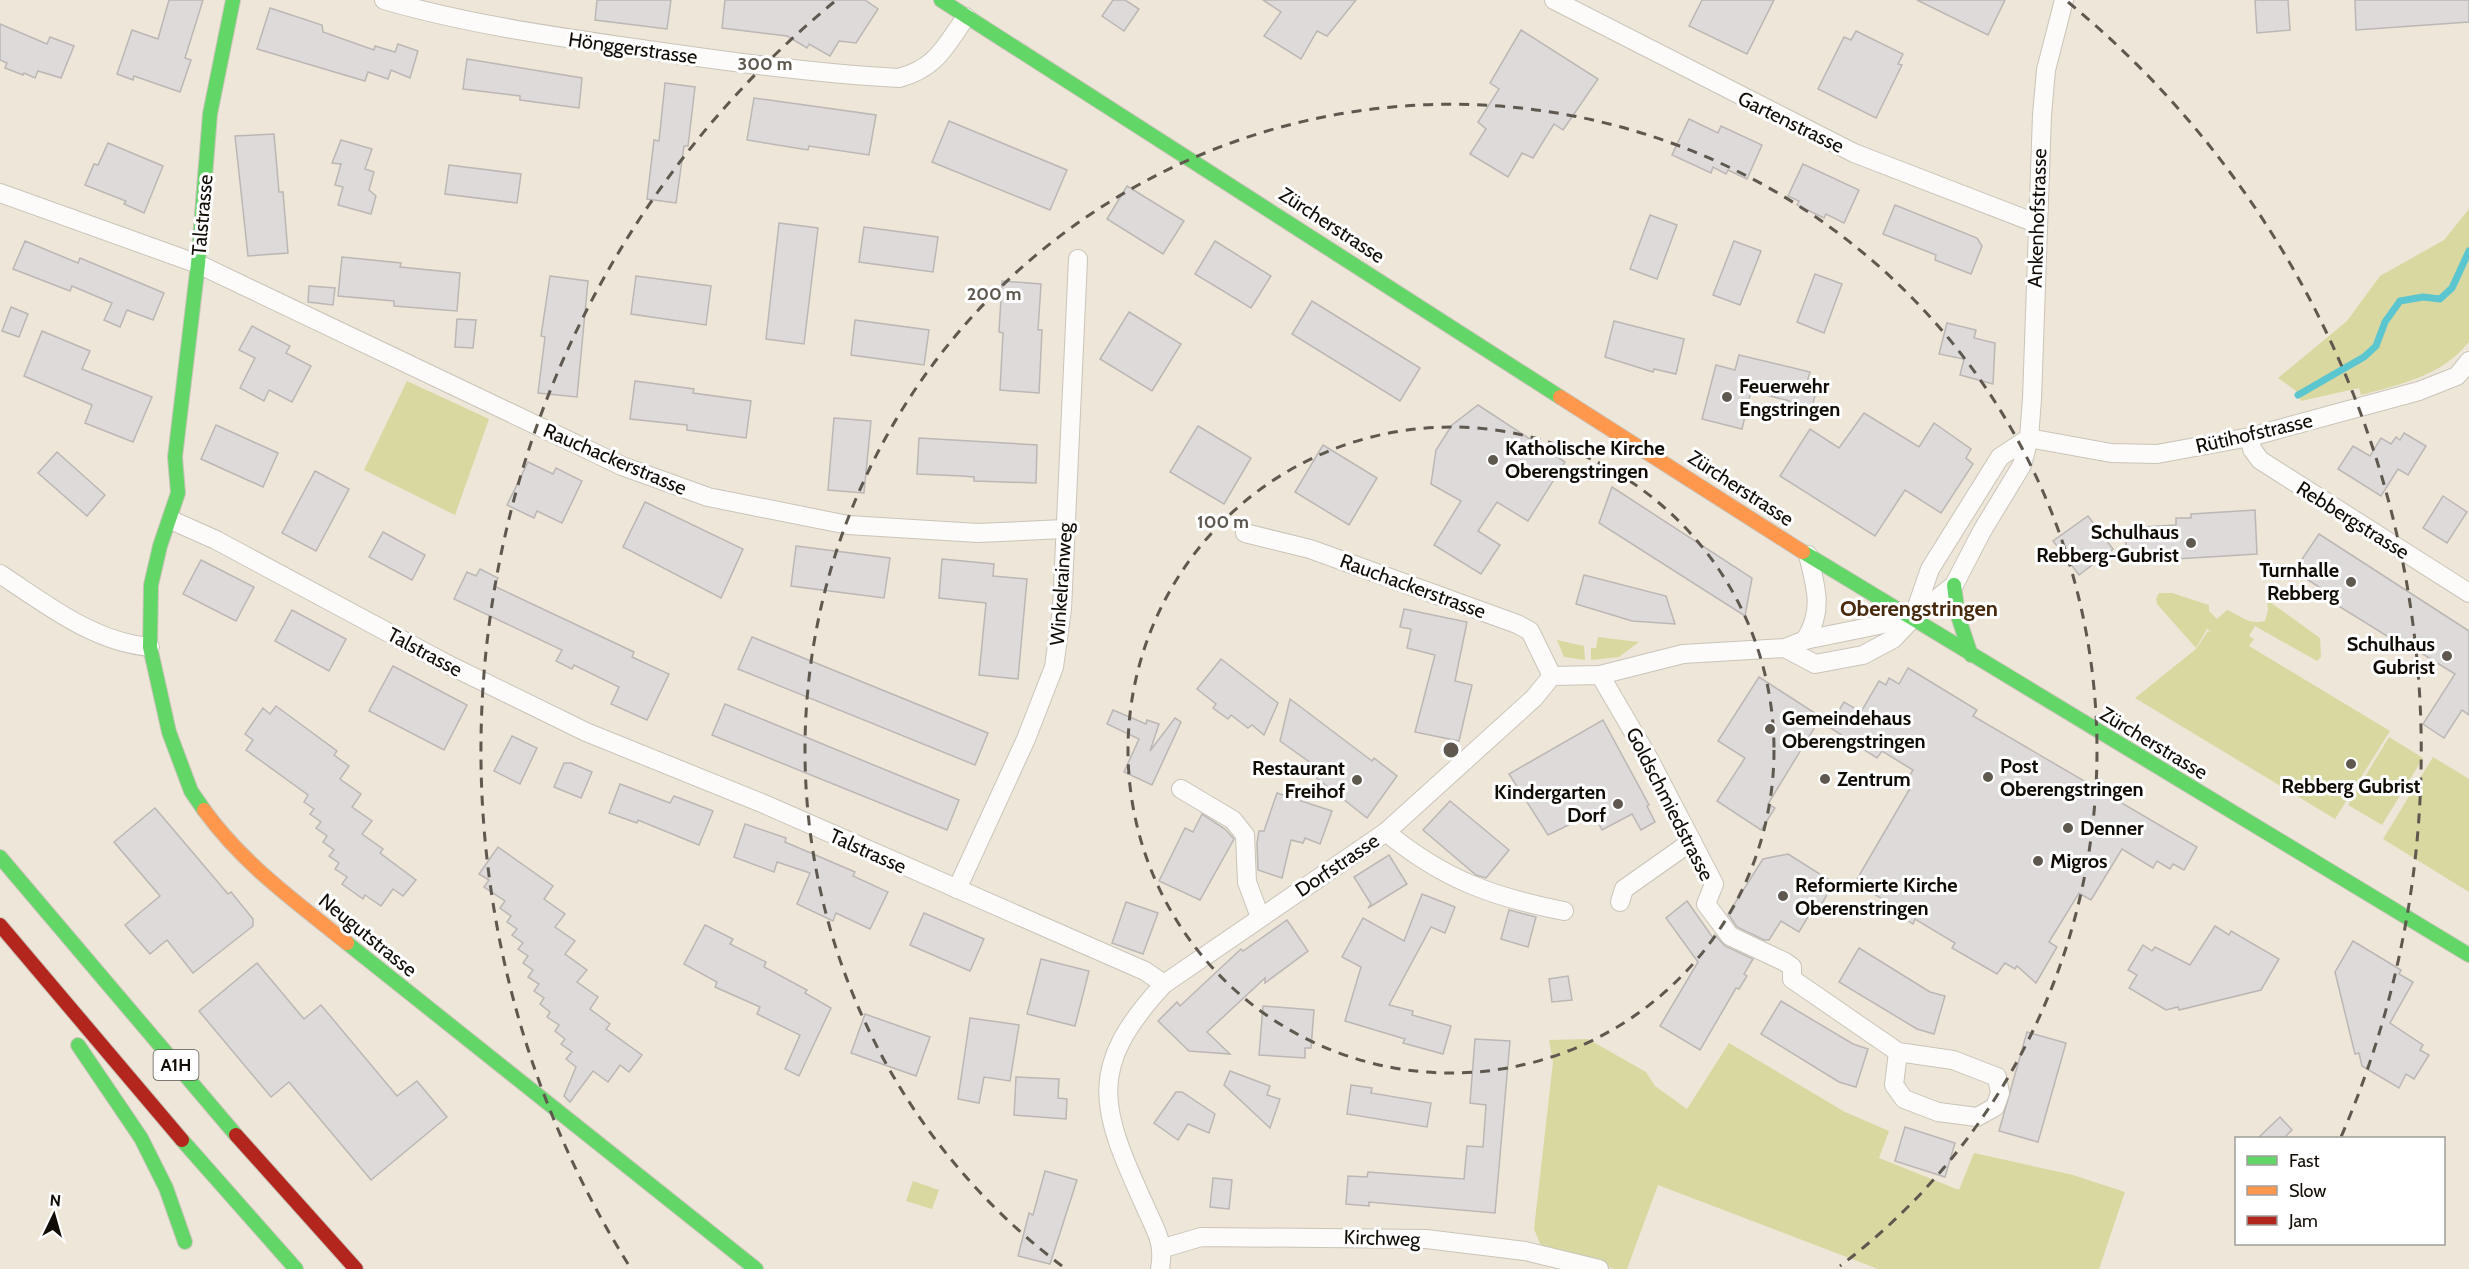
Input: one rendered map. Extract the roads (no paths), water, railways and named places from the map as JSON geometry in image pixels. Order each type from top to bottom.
[{"type":"main road","name":"Talstrasse","points":[[171,520],[178,493],[175,457],[198,264],[212,94],[233,0]]},
{"type":"main road","name":"Zürcherstrasse","points":[[941,0],[1808,555],[2469,955]]},
{"type":"main road","name":"Neugutstrasse","points":[[171,520],[160,546],[151,585],[150,647],[169,732],[188,781],[227,842],[266,878],[756,1269]]},
{"type":"main road","points":[[1954,585],[1958,616],[1971,655]]},
{"type":"main road","name":"A1H","points":[[0,857],[256,1158],[356,1269]]},
{"type":"main road","points":[[0,927],[60,1018]]},
{"type":"main road","name":"A1H","points":[[0,927],[237,1205],[296,1269]]},
{"type":"main road","points":[[73,1037],[141,1138],[166,1188],[185,1242]]},
{"type":"street","name":"Hönggerstrasse","points":[[384,0],[513,30],[738,63],[899,78],[919,72],[930,65],[966,17]]},
{"type":"street","name":"Gartenstrasse","points":[[1554,0],[1854,153],[2037,224]]},
{"type":"street","name":"Ankenhofstrasse","points":[[2029,438],[2037,224],[2046,70],[2064,0]]},
{"type":"street","name":"Rauchackerstrasse","points":[[0,193],[198,264],[622,466],[708,497],[848,525],[978,533],[1064,529]]},
{"type":"street","name":"Winkelrainweg","points":[[957,889],[1026,739],[1054,667],[1062,609],[1077,259]]},
{"type":"street","name":"Rütihofstrasse","points":[[2029,438],[2111,453],[2157,454],[2250,436],[2463,380],[2469,361]]},
{"type":"street","name":"Rebbergstrasse","points":[[2250,436],[2252,449],[2259,460],[2469,593]]},
{"type":"street","points":[[1785,648],[1815,664],[1844,660],[1863,654],[1893,639],[1913,618],[1954,585],[2022,465],[2029,438]]},
{"type":"street","points":[[1913,618],[1930,569],[2000,457],[2029,438]]},
{"type":"street","name":"Talstrasse","points":[[171,520],[216,540],[417,648],[577,728],[764,804],[1145,972],[1164,984]]},
{"type":"street","name":"Rauchackerstrasse","points":[[1245,533],[1310,549],[1517,624],[1530,632],[1552,676]]},
{"type":"street","points":[[1805,640],[1814,627],[1819,608],[1808,555]]},
{"type":"street","points":[[0,574],[69,619],[99,635],[129,645],[150,647]]},
{"type":"street","points":[[1552,676],[1600,675],[1683,654],[1785,648],[1805,640],[1913,618]]},
{"type":"street","name":"Goldschmiedstrasse","points":[[1600,675],[1649,759],[1714,884],[1706,904],[1730,936],[1785,962],[1792,967],[1792,979],[1898,1052],[1953,1060],[1997,1077],[2000,1093],[1995,1107],[1977,1118],[1938,1112],[1904,1099],[1894,1085],[1898,1052]]},
{"type":"street","name":"Dorfstrasse","points":[[1164,1248],[1123,1159],[1109,1113],[1108,1089],[1117,1045],[1138,1012],[1164,984],[1386,832],[1534,698],[1552,676]]},
{"type":"street","points":[[1180,789],[1233,820],[1245,835],[1246,882],[1260,917]]},
{"type":"street","points":[[1386,832],[1412,853],[1473,887],[1521,902],[1564,911]]},
{"type":"street","points":[[1620,902],[1624,889],[1692,842]]},
{"type":"street","name":"Kirchweg","points":[[1164,1248],[1201,1237],[1426,1239],[1525,1251],[1599,1269]]},
{"type":"street","points":[[1160,1269],[1164,1248]]},
{"type":"waterway","points":[[2298,395],[2364,357],[2376,346],[2385,322],[2400,301],[2423,297],[2440,299],[2452,288],[2469,251]]},
{"type":"place","name":"Feuerwehr Engstringen","points":[[1727,397]]},
{"type":"place","name":"Katholische Kirche Oberengstringen","points":[[1493,460]]},
{"type":"place","name":"Schulhaus Rebberg-Gubrist","points":[[2191,543]]},
{"type":"place","name":"Turnhalle Rebberg","points":[[2351,582]]},
{"type":"place","name":"Schulhaus Gubrist","points":[[2447,656]]},
{"type":"place","name":"Gemeindehaus Oberengstringen","points":[[1770,729]]},
{"type":"place","name":"Rebberg Gubrist","points":[[2351,764]]},
{"type":"place","name":"Post Oberengstringen","points":[[1988,777]]},
{"type":"place","name":"Zentrum","points":[[1825,779]]},
{"type":"place","name":"Restaurant Freihof","points":[[1357,780]]},
{"type":"place","name":"Kindergarten Dorf","points":[[1618,804]]},
{"type":"place","name":"Denner","points":[[2068,828]]},
{"type":"place","name":"Migros","points":[[2038,861]]},
{"type":"place","name":"Reformierte Kirche Oberenstringen","points":[[1783,896]]},
{"type":"district","name":"Oberengstringen","points":[[1919,608]]}]
